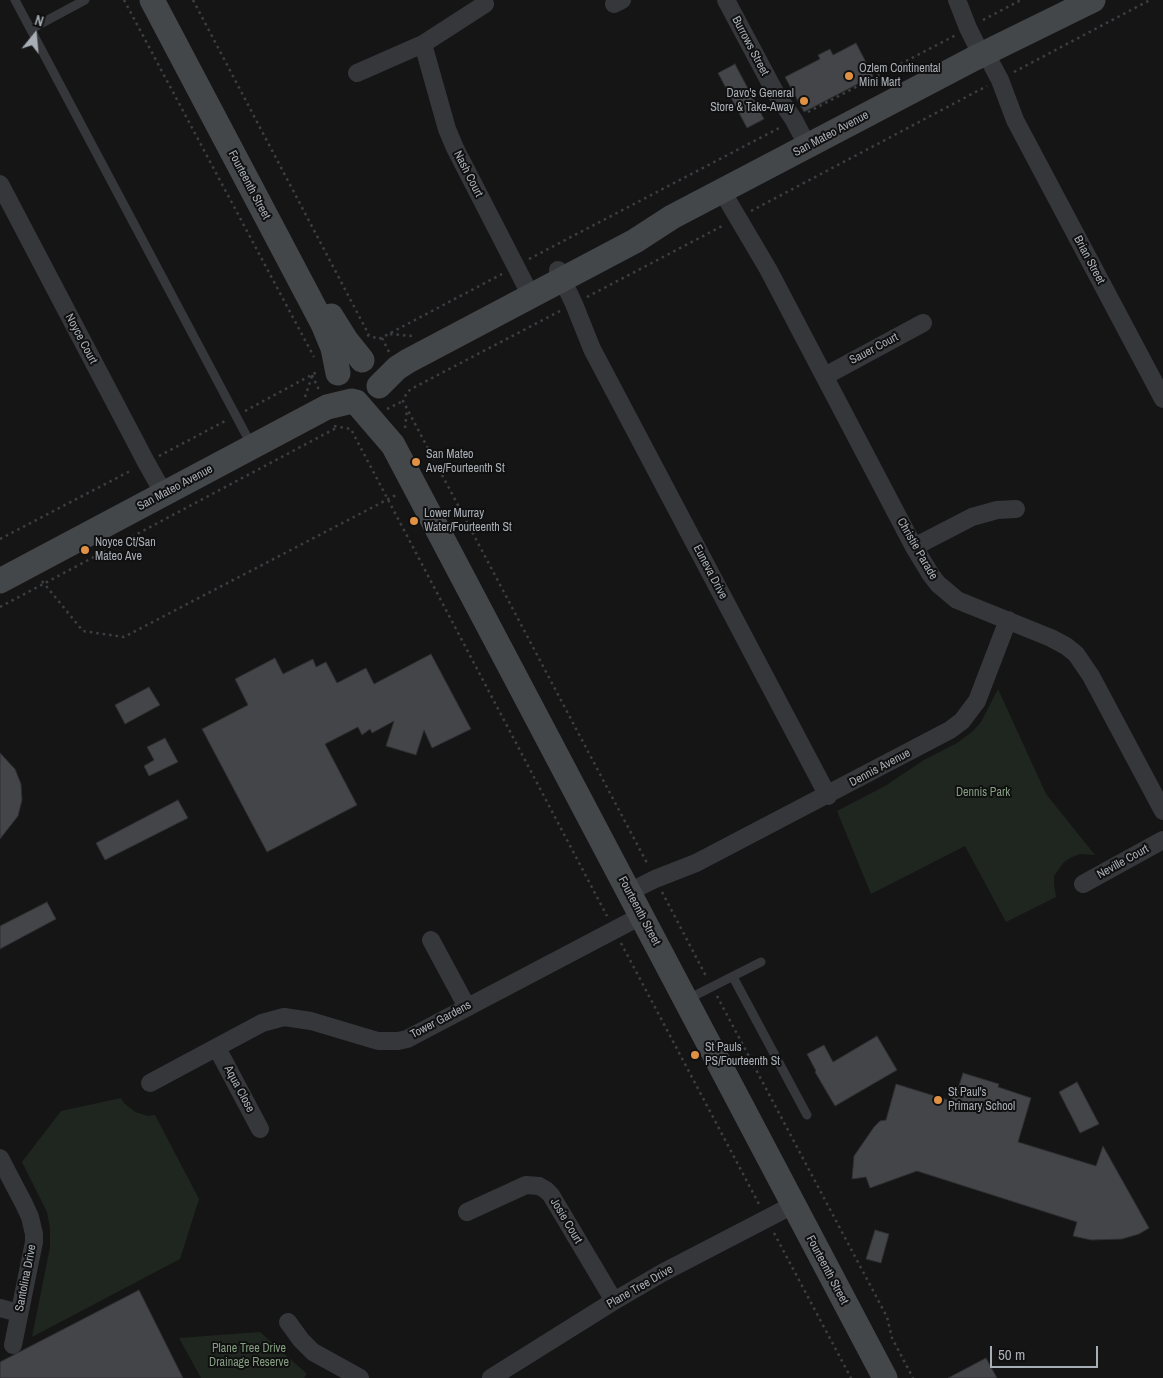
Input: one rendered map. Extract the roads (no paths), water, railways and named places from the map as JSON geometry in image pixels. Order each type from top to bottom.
[{"type":"street","name":"Fourteenth Street","points":[[152,0],[323,324],[333,348],[338,375]]},
{"type":"street","name":"Fourteenth Street","points":[[164,0],[333,319],[346,340],[364,360]]},
{"type":"street","name":"Burrows Street","points":[[726,0],[804,149]]},
{"type":"street","name":"Brian Street","points":[[958,0],[972,26],[995,82],[1163,399]]},
{"type":"street","name":"San Mateo Avenue","points":[[983,54],[1066,0]]},
{"type":"street","name":"San Mateo Avenue","points":[[364,360],[391,356],[404,351],[639,228],[672,217],[983,54],[1093,0]]},
{"type":"street","points":[[357,73],[424,44],[485,4]]},
{"type":"street","name":"Nash Court","points":[[424,44],[447,129],[455,148],[542,280]]},
{"type":"street","name":"Noyce Court","points":[[0,184],[156,480]]},
{"type":"street","name":"Christie Parade","points":[[727,189],[931,575],[946,592],[957,600],[1051,638],[1066,646],[1085,664],[1163,811]]},
{"type":"street","name":"San Mateo Avenue","points":[[378,388],[397,368],[542,280]]},
{"type":"street","name":"Euneva Drive","points":[[542,280],[570,306],[828,796]]},
{"type":"street","name":"Sauer Court","points":[[825,376],[923,323]]},
{"type":"street","points":[[364,360],[376,368],[378,388],[369,399],[354,402],[346,398],[338,389],[338,375],[345,364],[350,361],[364,360]]},
{"type":"street","name":"San Mateo Avenue","points":[[249,442],[321,395],[338,375]]},
{"type":"street","name":"Fourteenth Street","points":[[378,388],[393,445]]},
{"type":"street","name":"Fourteenth Street","points":[[354,402],[393,445],[415,485],[885,1378]]},
{"type":"street","name":"San Mateo Avenue","points":[[0,566],[156,480],[327,408],[354,402]]},
{"type":"street","name":"San Mateo Avenue","points":[[0,580],[38,574],[156,480]]},
{"type":"street","points":[[914,546],[972,517],[997,510],[1016,509]]},
{"type":"street","name":"Dennis Avenue","points":[[635,904],[655,879],[696,863],[828,796],[950,730],[962,721],[983,689],[1008,620]]},
{"type":"street","name":"Neville Court","points":[[1083,884],[1163,840]]},
{"type":"street","name":"Tower Gardens","points":[[150,1083],[262,1023],[284,1016],[310,1021],[378,1041],[398,1041],[419,1033],[614,930],[635,904]]},
{"type":"street","points":[[431,940],[467,1007]]},
{"type":"street","name":"Aqua Close","points":[[217,1048],[260,1129]]},
{"type":"street","name":"Santolina Drive","points":[[0,1158],[30,1217],[34,1234],[13,1345]]},
{"type":"street","name":"Josie Court","points":[[467,1212],[526,1185],[539,1186],[546,1190],[551,1195],[614,1301]]},
{"type":"street","name":"Plane Tree Drive","points":[[491,1378],[662,1273],[793,1205]]},
{"type":"street","points":[[0,1308],[20,1313]]},
{"type":"street","points":[[288,1322],[300,1340],[313,1352],[360,1378]]},
{"type":"lane","points":[[16,0],[249,442]]},
{"type":"lane","points":[[31,29],[85,0]]},
{"type":"lane","points":[[685,1000],[761,962]]},
{"type":"lane","points":[[733,977],[807,1115]]},
{"type":"place","name":"Ozlem Continental Mini Mart","points":[[849,76]]},
{"type":"place","name":"Davo's General Store & Take-Away","points":[[804,101]]},
{"type":"place","name":"San Mateo Ave/Fourteenth St","points":[[416,462]]},
{"type":"place","name":"Lower Murray Water/Fourteenth St","points":[[414,521]]},
{"type":"place","name":"Noyce Ct/San Mateo Ave","points":[[85,550]]},
{"type":"place","name":"St Pauls PS/Fourteenth St","points":[[695,1055]]},
{"type":"place","name":"St Paul's Primary School","points":[[938,1100]]},
{"type":"park label","name":"Dennis Park","points":[[983,793]]},
{"type":"park label","name":"Plane Tree Drive Drainage Reserve","points":[[249,1356]]}]
